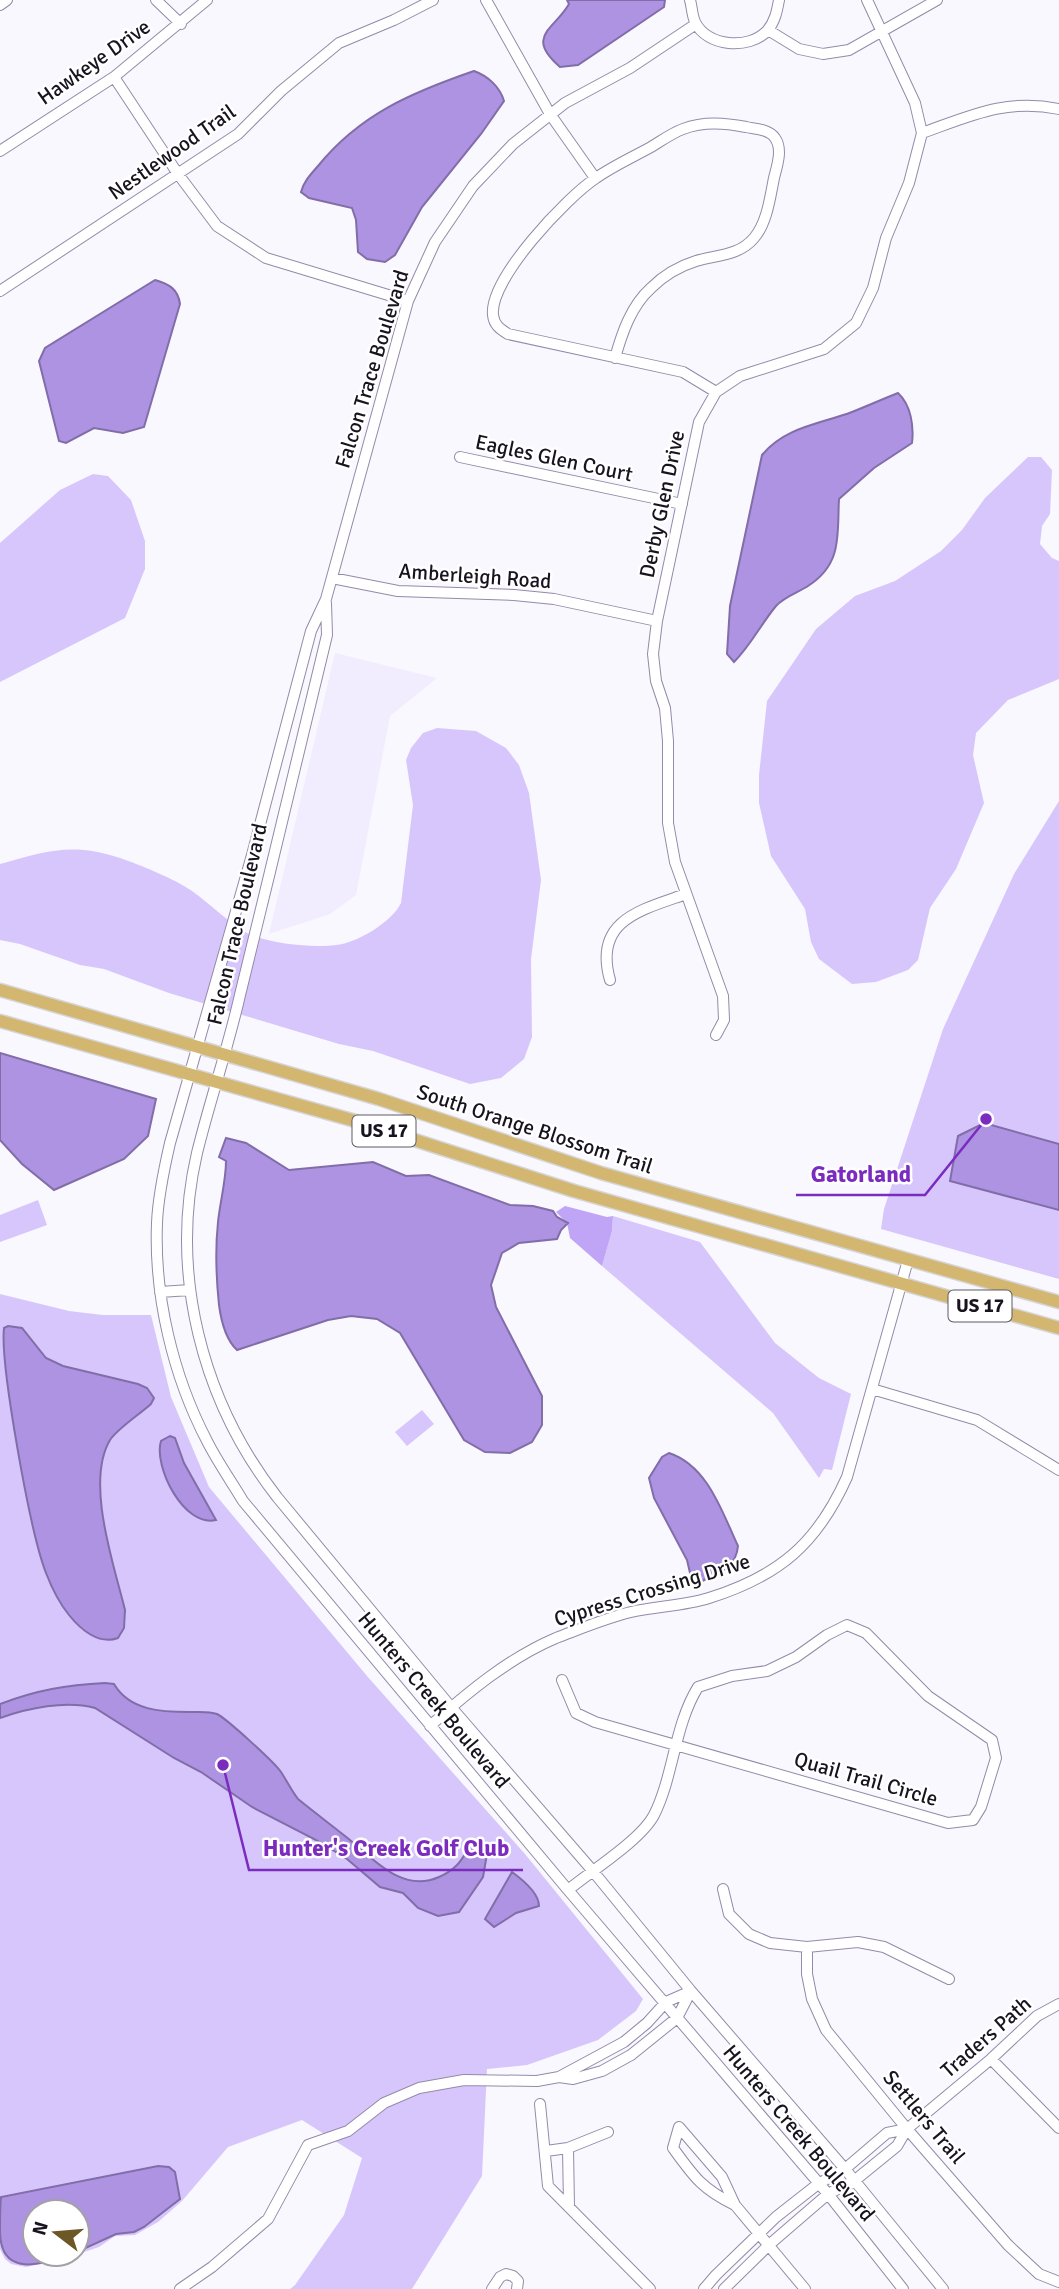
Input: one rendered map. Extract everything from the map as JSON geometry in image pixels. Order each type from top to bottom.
[{"type":"main road","name":"South Orange Blossom Trail","points":[[0,990],[456,1123],[601,1172],[1059,1302]]},
{"type":"main road","name":"US 17","points":[[0,1021],[352,1120],[574,1191],[1059,1328]]},
{"type":"street","points":[[156,0],[181,23]]},
{"type":"street","name":"Hawkeye Drive","points":[[0,151],[114,77],[207,0]]},
{"type":"street","name":"Nestlewood Trail","points":[[0,291],[238,134],[282,91],[339,43],[433,0]]},
{"type":"street","points":[[486,0],[550,114],[595,178]]},
{"type":"street","points":[[690,0],[696,24],[723,43],[754,40],[768,30],[777,13],[779,0]]},
{"type":"street","name":"Derby Glen Drive","points":[[716,1035],[724,1020],[723,996],[675,862],[668,823],[668,741],[653,654],[657,621],[699,422],[716,392],[740,376],[824,349],[856,323],[873,288],[886,238],[909,183],[922,134],[915,103],[867,0]]},
{"type":"street","points":[[768,30],[799,49],[823,54],[849,50],[937,0]]},
{"type":"street","name":"Falcon Trace Boulevard","points":[[198,1046],[253,855],[311,632],[326,599],[408,301],[435,242],[473,186],[513,144],[550,114],[637,63],[696,24]]},
{"type":"street","points":[[114,77],[178,174],[217,226],[265,258],[408,301]]},
{"type":"street","points":[[922,134],[990,108],[1040,105],[1059,109]]},
{"type":"street","points":[[615,358],[634,309],[650,288],[672,272],[695,261],[738,251],[754,238],[765,219],[779,156],[778,143],[773,134],[763,130],[725,123],[682,129],[595,178],[559,209],[529,243],[494,302],[492,316],[497,328],[508,334],[615,358],[683,372],[716,392]]},
{"type":"street","name":"Eagles Glen Court","points":[[460,457],[682,504]]},
{"type":"street","name":"Amberleigh Road","points":[[331,578],[398,595],[514,595],[554,599],[657,621]]},
{"type":"street","name":"Falcon Trace Boulevard","points":[[226,1054],[327,635],[326,599]]},
{"type":"street","points":[[610,980],[605,963],[615,928],[636,911],[686,894]]},
{"type":"street","name":"Hunters Creek Boulevard","points":[[198,1046],[188,1074],[162,1183],[157,1223],[160,1292],[172,1346],[187,1397],[207,1442],[243,1501],[568,1890],[828,2194],[903,2289]]},
{"type":"street","name":"Hunters Creek Boulevard","points":[[226,1054],[197,1153],[187,1222],[190,1290],[203,1355],[223,1410],[265,1481],[451,1707],[845,2169],[943,2289]]},
{"type":"street","name":"Cypress Crossing Drive","points":[[430,1726],[511,1661],[553,1640],[630,1612],[708,1598],[765,1577],[785,1563],[833,1508],[847,1477],[908,1259]]},
{"type":"street","points":[[160,1292],[190,1290]]},
{"type":"street","points":[[872,1389],[977,1420],[1059,1470]]},
{"type":"street","name":"Quail Trail Circle","points":[[568,1890],[634,1838],[653,1818],[687,1705],[698,1687],[732,1676],[766,1671],[796,1657],[846,1625],[866,1633],[928,1696],[992,1740],[996,1758],[981,1807],[972,1820],[948,1823],[675,1745]]},
{"type":"street","points":[[562,1680],[576,1713],[595,1722],[675,1745]]},
{"type":"street","points":[[723,1889],[729,1913],[749,1934],[770,1943],[807,1947],[858,1942],[884,1947],[950,1979]]},
{"type":"street","name":"Settlers Trail","points":[[807,1947],[807,1973],[812,1999],[826,2030],[907,2129],[1008,2245],[1039,2274],[1059,2282]]},
{"type":"street","points":[[180,2289],[212,2267],[268,2219],[308,2145],[348,2131],[384,2103],[419,2088],[464,2080],[537,2081],[559,2077],[624,2042],[647,2023],[666,2002],[691,1991]]},
{"type":"street","points":[[559,2077],[573,2079],[602,2071],[631,2055],[677,2018],[691,1991]]},
{"type":"street","name":"Traders Path","points":[[724,2289],[769,2244],[828,2194],[854,2181],[897,2146],[907,2129],[991,2059],[1037,2016],[1059,2004]]},
{"type":"street","points":[[991,2059],[1059,2128]]},
{"type":"street","points":[[540,2104],[548,2186],[650,2289]]},
{"type":"street","points":[[735,2204],[713,2194],[696,2180],[673,2148],[679,2127],[722,2177],[735,2204],[805,2289]]},
{"type":"street","name":"Traders Path","points":[[704,2289],[760,2233],[818,2184],[845,2169],[887,2133],[907,2129]]},
{"type":"street","points":[[546,2151],[568,2148],[608,2132]]},
{"type":"street","points":[[568,2148],[569,2207]]},
{"type":"street","points":[[492,2289],[500,2277],[506,2274],[519,2281],[517,2289]]},
{"type":"shaded area","points":[[567,0],[665,0],[664,7],[578,65],[560,67],[549,56],[543,40],[569,4]]},
{"type":"shaded area","points":[[474,71],[493,83],[504,101],[422,207],[395,255],[385,262],[367,259],[358,252],[356,220],[352,208],[309,198],[301,192],[306,181],[334,148],[370,119],[430,87]]},
{"type":"shaded area","points":[[155,280],[172,288],[180,304],[144,427],[123,433],[94,428],[66,443],[59,441],[39,361],[45,348]]},
{"type":"shaded area","points":[[898,393],[911,416],[912,443],[874,468],[839,499],[838,536],[833,558],[827,568],[808,586],[776,606],[734,662],[727,654],[730,606],[762,455],[792,432]]},
{"type":"shaded area","points":[[1028,457],[1041,457],[1052,470],[1050,514],[1042,526],[1040,544],[1052,558],[1059,561],[1059,679],[1008,700],[976,733],[973,755],[984,803],[956,869],[930,908],[918,960],[908,970],[876,982],[852,984],[819,959],[811,942],[805,909],[771,856],[759,803],[759,775],[767,701],[816,629],[855,596],[895,581],[941,551],[962,530],[985,498]]},
{"type":"shaded area","points":[[93,474],[108,476],[131,500],[145,541],[145,569],[125,618],[0,682],[0,543],[60,490]]},
{"type":"shaded area","points":[[335,653],[437,678],[390,716],[356,895],[330,914],[269,934]]},
{"type":"shaded area","points":[[437,728],[476,731],[506,748],[519,765],[529,793],[541,880],[531,959],[532,1037],[524,1059],[501,1078],[470,1084],[373,1051],[339,1044],[169,993],[104,969],[80,965],[20,944],[0,940],[0,864],[45,852],[73,849],[120,858],[167,877],[192,891],[233,924],[256,937],[315,946],[336,945],[363,936],[382,924],[401,903],[413,805],[406,760],[411,748],[423,733]]},
{"type":"shaded area","points":[[1059,801],[1059,1279],[881,1229],[884,1209],[943,1029],[1014,874]]},
{"type":"shaded area","points":[[0,1053],[156,1099],[148,1136],[124,1159],[54,1190],[22,1164],[0,1140]]},
{"type":"shaded area","points":[[984,1123],[1059,1144],[1059,1210],[950,1181],[958,1136]]},
{"type":"shaded area","points":[[226,1138],[246,1143],[289,1170],[373,1162],[406,1176],[429,1175],[510,1205],[533,1206],[553,1211],[557,1217],[568,1223],[557,1239],[519,1243],[502,1253],[491,1285],[496,1307],[542,1396],[542,1425],[532,1442],[510,1453],[485,1452],[464,1440],[400,1333],[377,1319],[351,1316],[328,1320],[237,1350],[229,1340],[222,1323],[217,1273],[217,1232],[226,1161],[219,1157]]},
{"type":"shaded area","points":[[38,1200],[47,1225],[0,1242],[0,1215]]},
{"type":"shaded area","points":[[565,1206],[607,1217],[613,1216],[612,1231],[602,1266],[570,1238],[567,1223],[556,1212]]},
{"type":"shaded area","points":[[613,1216],[700,1242],[775,1343],[819,1378],[851,1394],[832,1470],[824,1469],[819,1478],[773,1413],[602,1266],[612,1231]]},
{"type":"shaded area","points":[[0,1294],[69,1311],[103,1315],[151,1315],[171,1397],[209,1487],[367,1676],[525,1854],[643,1999],[636,2011],[598,2040],[527,2065],[487,2069],[482,2176],[412,2289],[290,2289],[344,2215],[362,2158],[302,2120],[228,2147],[182,2201],[158,2222],[135,2235],[115,2236],[91,2250],[91,2198],[21,2198],[21,2266],[11,2264],[0,2249]]},
{"type":"shaded area","points":[[4,1328],[22,1328],[46,1358],[63,1366],[138,1384],[147,1388],[154,1398],[151,1404],[110,1440],[103,1458],[100,1478],[104,1524],[125,1610],[124,1628],[118,1638],[97,1638],[79,1626],[62,1606],[46,1573],[32,1522],[11,1411],[4,1347]]},
{"type":"shaded area","points":[[422,1410],[434,1424],[407,1446],[395,1432]]},
{"type":"shaded area","points":[[170,1436],[175,1438],[184,1463],[216,1520],[204,1520],[193,1515],[182,1505],[166,1479],[160,1452],[161,1441]]},
{"type":"shaded area","points":[[669,1453],[683,1459],[704,1479],[738,1546],[737,1554],[730,1565],[700,1582],[691,1577],[687,1560],[654,1498],[649,1478],[662,1457]]},
{"type":"shaded area","points":[[114,1684],[129,1700],[148,1708],[217,1714],[277,1767],[298,1799],[388,1871],[412,1881],[439,1877],[455,1867],[472,1846],[480,1844],[487,1854],[483,1877],[459,1912],[438,1916],[418,1908],[403,1893],[380,1887],[347,1859],[252,1807],[201,1772],[95,1708],[47,1706],[0,1718],[0,1704],[14,1699],[52,1689]]},
{"type":"shaded area","points":[[512,1872],[533,1892],[539,1906],[516,1913],[494,1927],[485,1919]]},
{"type":"shaded area","points":[[158,2166],[169,2167],[175,2172],[180,2199],[144,2227],[134,2232],[116,2234],[91,2246],[91,2198],[21,2198],[21,2263],[7,2256],[2,2246],[1,2197]]},
{"type":"place","name":"Gatorland","points":[[986,1119]]},
{"type":"place","name":"Hunter's Creek Golf Club","points":[[223,1765]]}]
